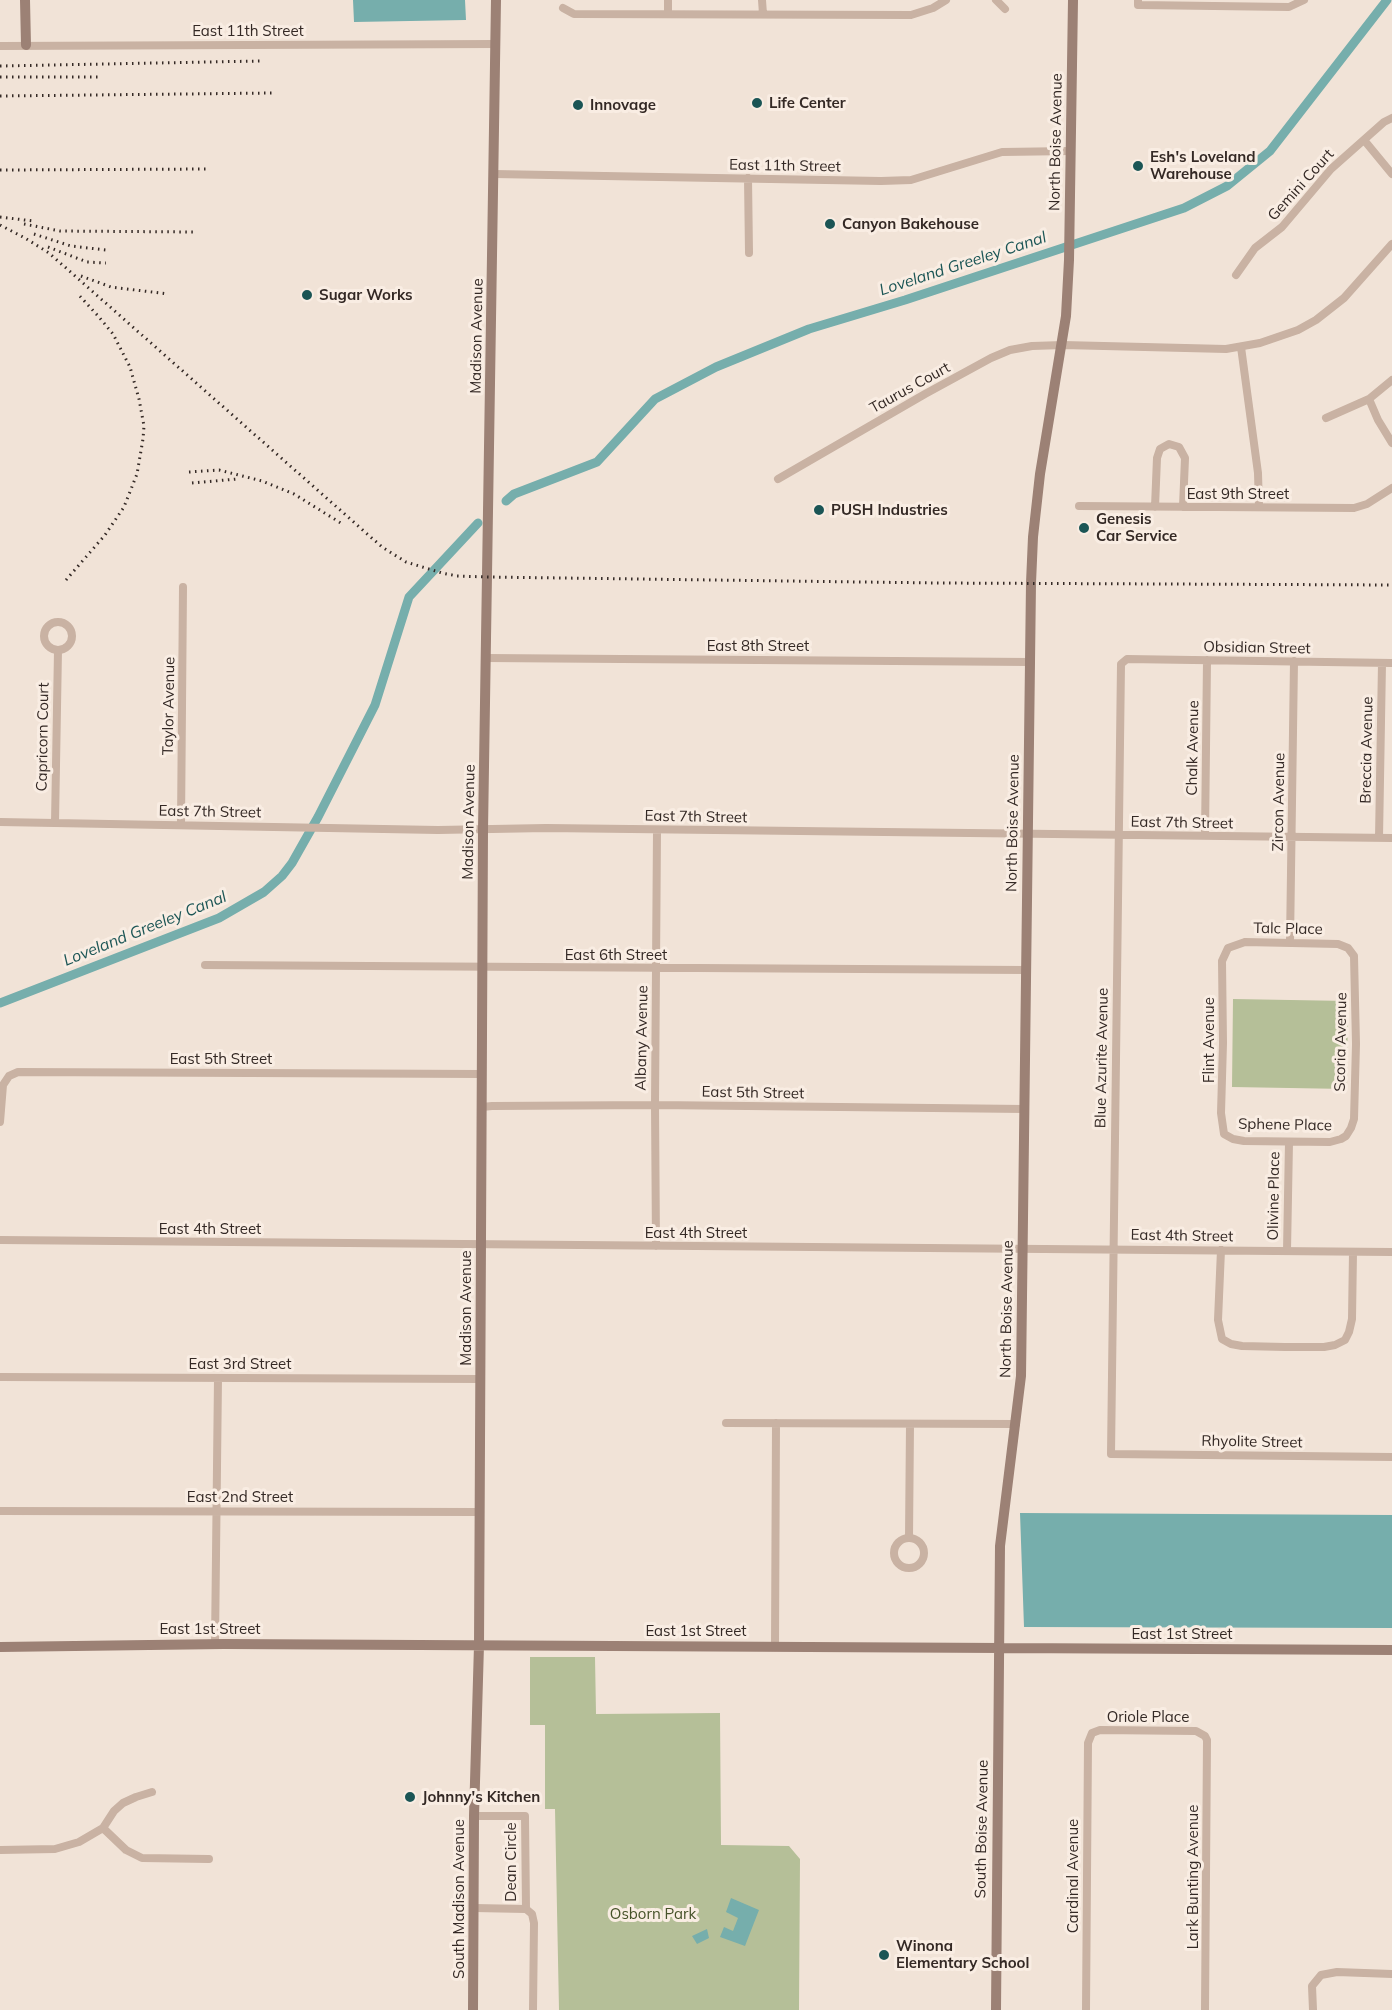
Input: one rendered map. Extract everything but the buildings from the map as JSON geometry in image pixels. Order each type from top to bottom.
[{"type":"main road","points":[[25,0],[26,45]]},
{"type":"main road","name":"Madison Avenue","points":[[479,1645],[483,830],[496,0]]},
{"type":"main road","name":"North Boise Avenue","points":[[999,1648],[1002,1516],[1021,1376],[1033,537],[1040,474],[1063,345],[1069,260],[1073,0]]},
{"type":"main road","name":"East 1st Street","points":[[0,1647],[215,1644],[1392,1650]]},
{"type":"main road","name":"South Madison Avenue","points":[[473,2010],[474,1816],[479,1645]]},
{"type":"main road","name":"South Boise Avenue","points":[[996,2010],[999,1648]]},
{"type":"street","points":[[668,0],[668,13]]},
{"type":"street","points":[[762,0],[763,14]]},
{"type":"street","points":[[563,8],[574,14],[911,15],[933,8],[946,0]]},
{"type":"street","points":[[996,0],[1005,9]]},
{"type":"street","points":[[1138,3],[1289,7],[1304,0]]},
{"type":"street","name":"East 11th Street","points":[[0,46],[496,44]]},
{"type":"street","name":"Gemini Court","points":[[1236,275],[1256,248],[1282,227],[1332,169],[1392,118]]},
{"type":"street","points":[[1364,140],[1392,174]]},
{"type":"street","name":"East 11th Street","points":[[494,174],[910,180],[1002,152],[1071,152]]},
{"type":"street","points":[[748,178],[749,253]]},
{"type":"street","points":[[1063,345],[1226,349],[1289,334],[1316,320],[1344,298],[1392,244]]},
{"type":"street","name":"Taurus Court","points":[[778,479],[991,358],[1010,350],[1032,346],[1063,345]]},
{"type":"street","points":[[1241,347],[1258,473],[1259,507]]},
{"type":"street","points":[[1326,418],[1369,399],[1392,380]]},
{"type":"street","points":[[1369,399],[1392,443]]},
{"type":"street","points":[[1155,507],[1156,458],[1160,449],[1169,444],[1179,447],[1185,458],[1184,507]]},
{"type":"street","name":"East 9th Street","points":[[1079,506],[1354,508],[1366,504],[1392,488]]},
{"type":"street","name":"Taylor Avenue","points":[[181,825],[183,587]]},
{"type":"street","name":"Capricorn Court","points":[[55,823],[58,650]]},
{"type":"street","name":"East 8th Street","points":[[486,658],[1030,662]]},
{"type":"street","name":"Obsidian Street","points":[[1122,662],[1127,659],[1392,663]]},
{"type":"street","name":"Chalk Avenue","points":[[1205,836],[1207,660]]},
{"type":"street","name":"Blue Azurite Avenue","points":[[1111,1454],[1120,673],[1122,662]]},
{"type":"street","name":"Zircon Avenue","points":[[1290,942],[1294,662]]},
{"type":"street","name":"Breccia Avenue","points":[[1379,838],[1382,663]]},
{"type":"street","name":"East 7th Street","points":[[0,822],[483,830],[1392,838]]},
{"type":"street","name":"Albany Avenue","points":[[656,1246],[657,830]]},
{"type":"street","name":"Talc Place","points":[[1228,948],[1245,942],[1338,944],[1348,948]]},
{"type":"street","name":"Flint Avenue","points":[[1224,1134],[1221,1113],[1222,961],[1228,948]]},
{"type":"street","name":"Scoria Avenue","points":[[1346,1136],[1354,1119],[1356,1044],[1355,964],[1354,956],[1348,948]]},
{"type":"street","name":"East 6th Street","points":[[205,965],[1026,970]]},
{"type":"street","name":"East 5th Street","points":[[0,1122],[3,1085],[9,1076],[18,1072],[482,1074]]},
{"type":"street","name":"East 5th Street","points":[[482,1107],[655,1105],[1025,1109]]},
{"type":"street","name":"Sphene Place","points":[[1224,1134],[1244,1141],[1288,1142],[1330,1142],[1346,1136]]},
{"type":"street","name":"Olivine Place","points":[[1287,1251],[1288,1142]]},
{"type":"street","name":"East 4th Street","points":[[0,1240],[1392,1252]]},
{"type":"street","points":[[1221,1250],[1218,1320],[1222,1339],[1242,1346],[1286,1347],[1324,1347],[1345,1340],[1352,1319],[1353,1252]]},
{"type":"street","name":"East 3rd Street","points":[[0,1377],[480,1379]]},
{"type":"street","points":[[215,1644],[218,1378]]},
{"type":"street","points":[[726,1423],[1016,1424]]},
{"type":"street","points":[[775,1647],[776,1423]]},
{"type":"street","points":[[909,1538],[910,1424]]},
{"type":"street","name":"Rhyolite Street","points":[[1111,1454],[1392,1457]]},
{"type":"street","name":"East 2nd Street","points":[[0,1511],[479,1512]]},
{"type":"street","points":[[909,1538],[918,1540],[922,1544],[924,1556],[918,1565],[907,1568],[897,1563],[894,1552],[899,1542],[909,1538]]},
{"type":"street","name":"Oriole Place","points":[[1088,1743],[1092,1733],[1112,1730],[1196,1731],[1205,1736],[1207,1744]]},
{"type":"street","name":"Cardinal Avenue","points":[[1086,2010],[1088,1743]]},
{"type":"street","name":"Lark Bunting Avenue","points":[[1205,2010],[1207,1744]]},
{"type":"street","points":[[0,1850],[55,1849],[79,1842],[103,1828],[114,1811],[123,1803],[153,1792]]},
{"type":"street","name":"Dean Circle","points":[[474,1816],[525,1816],[526,1909],[474,1908]]},
{"type":"street","points":[[103,1828],[133,1855],[149,1859],[209,1859]]},
{"type":"street","points":[[526,1909],[532,1914],[534,1923],[533,2010]]},
{"type":"street","points":[[1313,2010],[1312,1986],[1321,1976],[1337,1972],[1392,1974]]},
{"type":"green space","points":[[1233,999],[1348,1001],[1347,1089],[1232,1087]]},
{"type":"green space","name":"Osborn Park","points":[[530,1657],[595,1657],[596,1714],[720,1713],[721,1845],[789,1846],[800,1859],[799,2010],[559,2010],[555,1809],[545,1809],[545,1725],[530,1725]]},
{"type":"water","points":[[353,0],[465,0],[466,20],[354,22]]},
{"type":"water","points":[[1020,1513],[1392,1515],[1392,1628],[1024,1627]]},
{"type":"water","points":[[731,1898],[759,1910],[745,1946],[720,1937],[724,1927],[733,1931],[738,1918],[726,1912]]},
{"type":"water","points":[[707,1929],[709,1938],[697,1944],[692,1936]]},
{"type":"waterway","name":"Loveland Greeley Canal","points":[[506,501],[514,494],[597,462],[655,399],[716,367],[809,329],[905,300],[1184,208],[1227,186],[1270,151],[1387,0]]},
{"type":"waterway","name":"Loveland Greeley Canal","points":[[0,1003],[219,918],[264,892],[282,876],[318,817],[375,705],[409,597],[478,523]]},
{"type":"railway","points":[[0,66],[260,61]]},
{"type":"railway","points":[[0,77],[101,77]]},
{"type":"railway","points":[[0,96],[274,93]]},
{"type":"railway","points":[[0,170],[210,169]]},
{"type":"railway","points":[[0,217],[33,221]]},
{"type":"railway","points":[[24,224],[60,231],[194,232]]},
{"type":"railway","points":[[0,225],[49,253],[382,547],[406,562],[442,573],[488,577],[937,583],[1392,585]]},
{"type":"railway","points":[[34,234],[71,246],[106,250]]},
{"type":"railway","points":[[48,247],[87,262],[106,263]]},
{"type":"railway","points":[[81,276],[111,287],[168,294]]},
{"type":"railway","points":[[66,580],[105,535],[124,507],[137,474],[144,426],[130,367],[113,334],[77,293]]},
{"type":"railway","points":[[189,472],[219,470],[262,481],[294,494],[344,525]]},
{"type":"railway","points":[[192,483],[237,479]]},
{"type":"place","name":"Life Center","points":[[757,103]]},
{"type":"place","name":"Innovage","points":[[578,105]]},
{"type":"place","name":"Esh's Loveland Warehouse","points":[[1138,166]]},
{"type":"place","name":"Canyon Bakehouse","points":[[830,224]]},
{"type":"place","name":"Sugar Works","points":[[307,295]]},
{"type":"place","name":"PUSH Industries","points":[[819,510]]},
{"type":"place","name":"Genesis Car Service","points":[[1084,528]]},
{"type":"place","name":"Johnny's Kitchen","points":[[410,1797]]},
{"type":"place","name":"Winona Elementary School","points":[[884,1955]]}]
